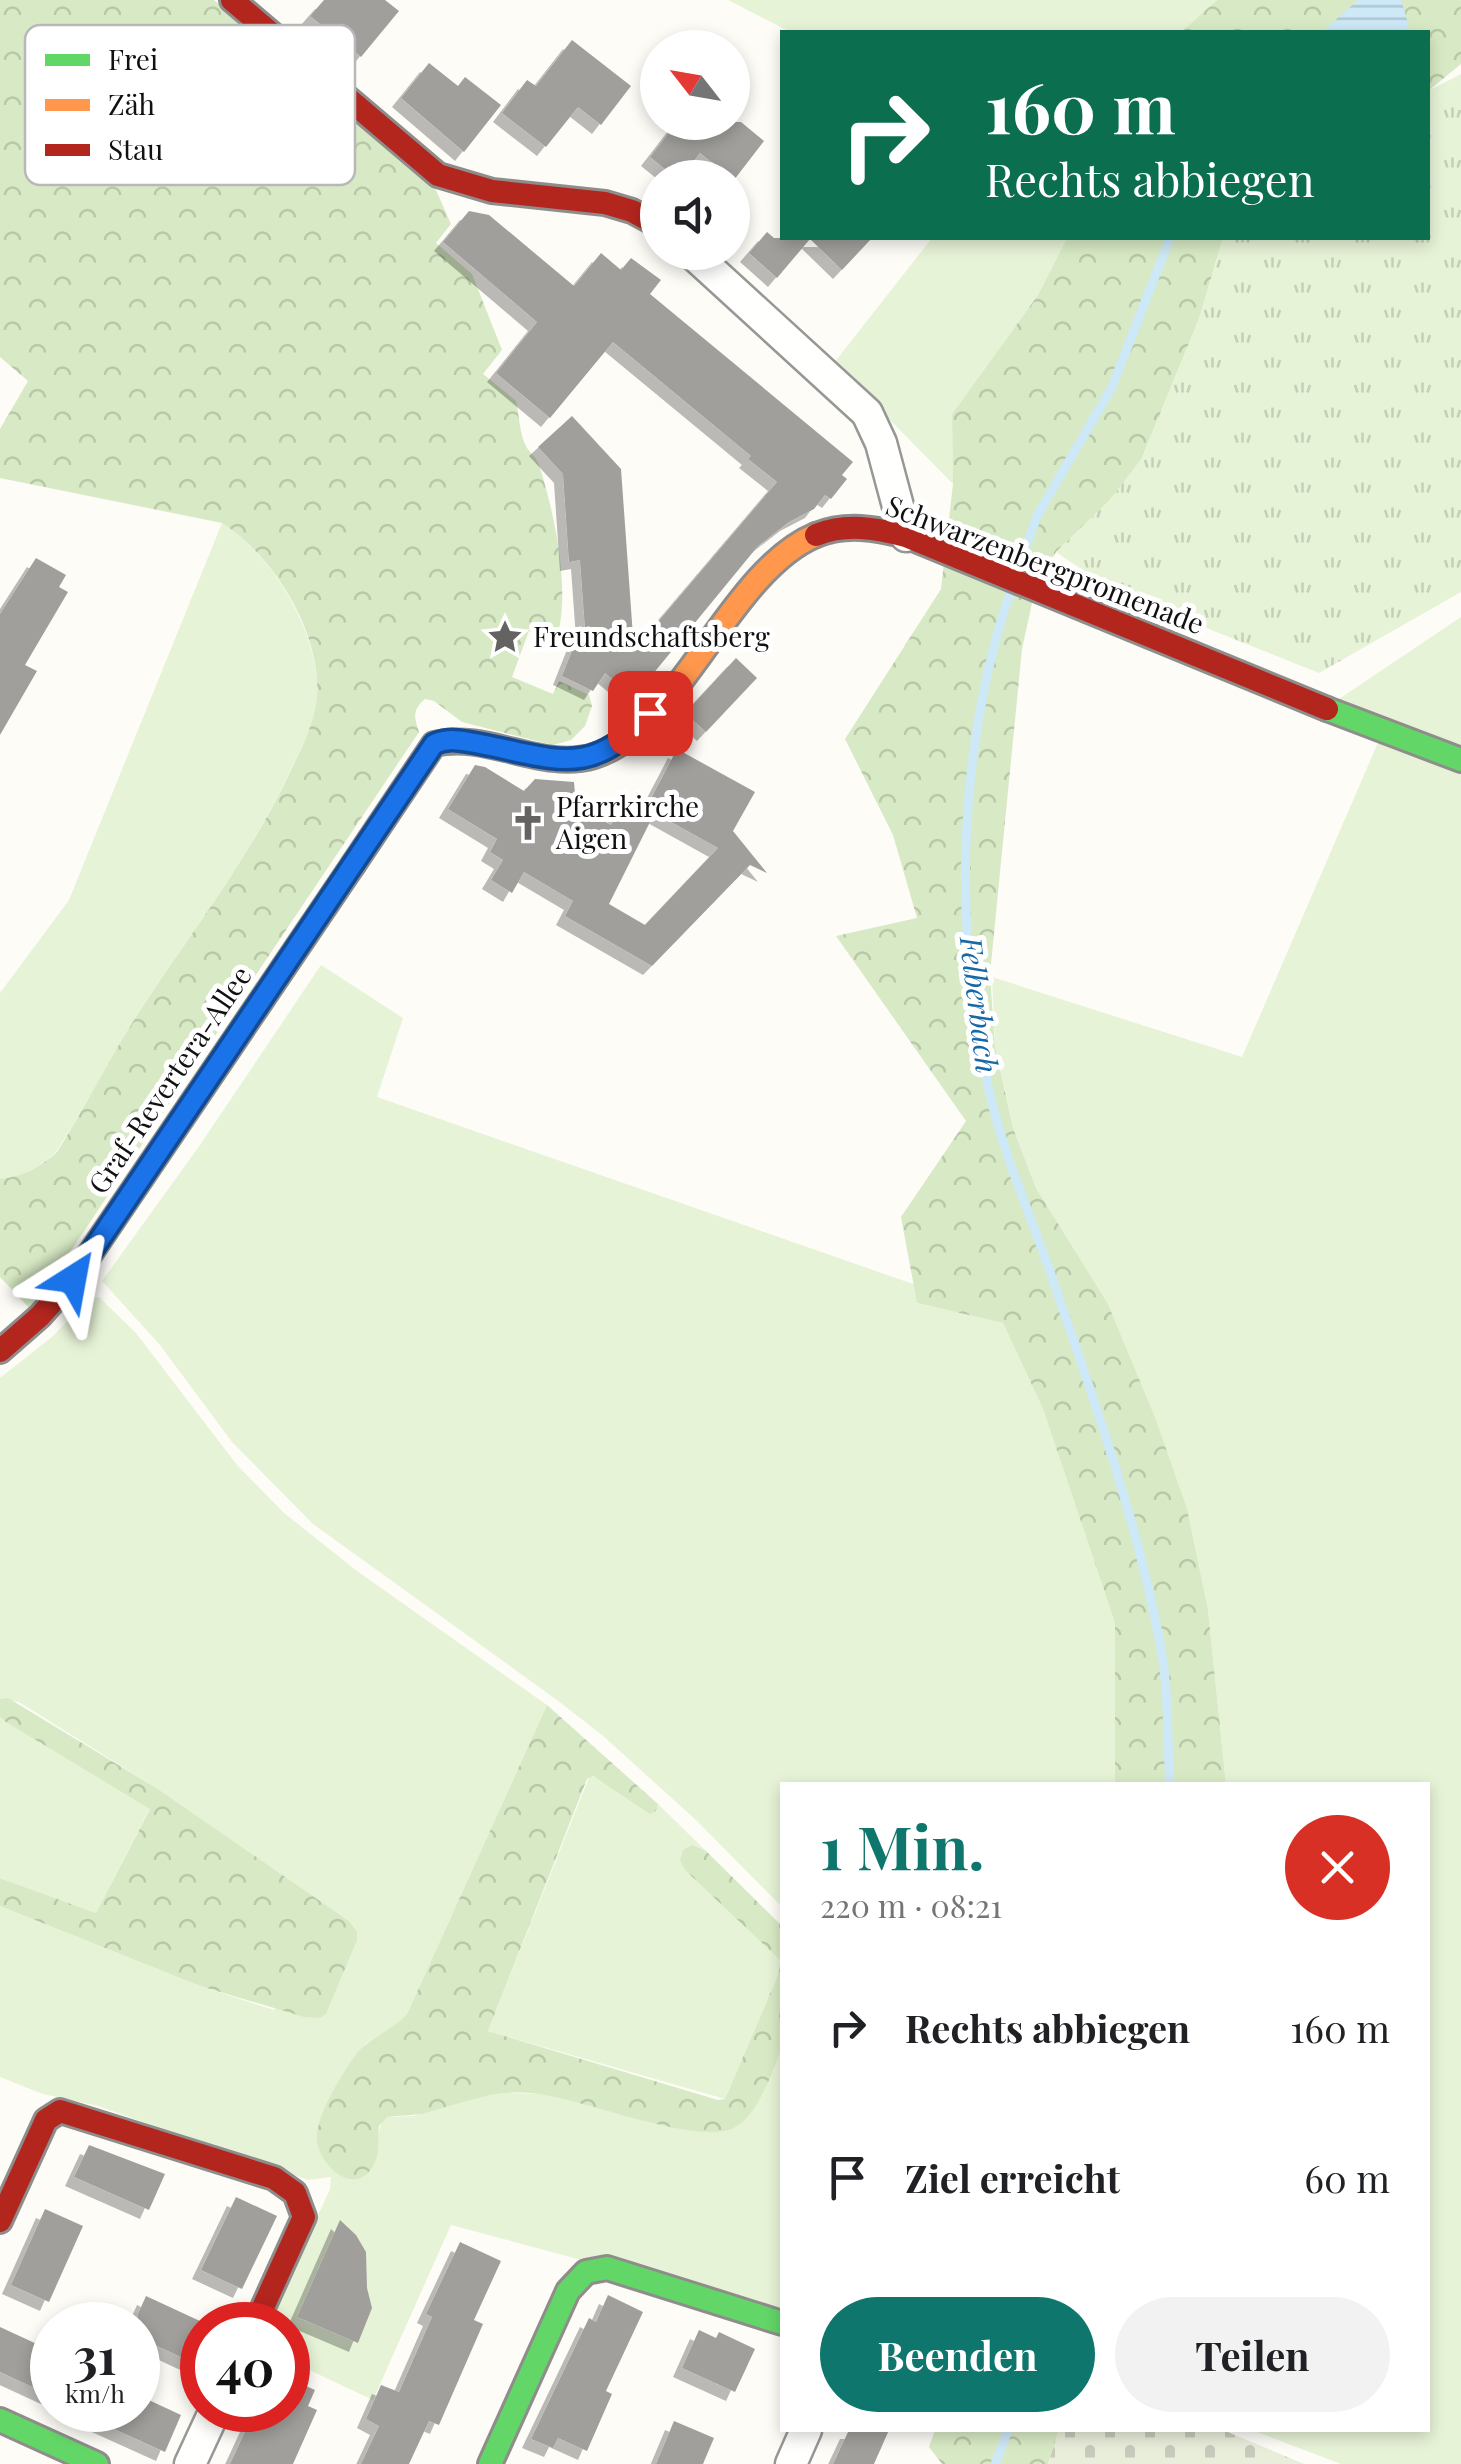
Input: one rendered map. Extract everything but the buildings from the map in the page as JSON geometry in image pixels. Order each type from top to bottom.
[{"type":"street","points":[[232,0],[261,25]]},
{"type":"street","points":[[355,104],[438,175],[486,189],[606,202],[640,214]]},
{"type":"street","points":[[711,270],[867,412],[881,442],[906,536]]},
{"type":"street","name":"Schwarzenbergpromenade","points":[[448,740],[557,759],[600,755],[636,728],[772,567],[803,540],[827,529],[869,526],[906,536],[1461,760]]},
{"type":"street","name":"Graf-Revertera-Allee","points":[[0,1351],[40,1316],[73,1279],[427,752],[438,742],[448,740]]},
{"type":"street","points":[[0,2221],[46,2120],[60,2111],[274,2178],[292,2189],[301,2199],[304,2217],[265,2302]]},
{"type":"street","points":[[490,2464],[568,2290],[586,2272],[607,2268],[780,2322]]},
{"type":"street","points":[[0,2420],[97,2464]]},
{"type":"street","points":[[190,2464],[205,2432]]},
{"type":"street","points":[[791,2464],[805,2432]]},
{"type":"green space","points":[[0,0],[214,0],[243,25],[25,25],[25,185],[355,185],[355,121],[436,190],[451,224],[436,243],[472,274],[502,350],[483,374],[516,401],[524,442],[538,462],[545,484],[559,552],[562,599],[556,640],[529,631],[512,677],[553,694],[559,681],[589,695],[592,706],[585,726],[571,740],[553,745],[462,722],[434,701],[425,699],[421,703],[415,714],[419,732],[31,1310],[0,1277],[0,1179],[31,1170],[57,1152],[134,1020],[238,866],[275,802],[308,734],[317,697],[312,648],[291,599],[259,555],[222,523],[0,478],[0,429],[28,381],[0,357]]},
{"type":"green space","points":[[728,0],[1217,0],[1183,30],[786,30]]},
{"type":"green space","points":[[1217,0],[1461,0],[1461,64],[1430,89],[1430,30],[1183,30]]},
{"type":"green space","points":[[1461,74],[1461,592],[1319,673],[1114,591],[1056,552],[1109,501],[1141,460],[1199,319],[1222,240],[1430,240],[1430,90]]},
{"type":"green space","points":[[930,240],[1066,240],[1038,295],[952,414],[953,484],[834,363]]},
{"type":"green space","points":[[1066,240],[1222,240],[1199,319],[1141,460],[1109,501],[1056,552],[1036,585],[1022,649],[990,974],[995,1047],[1013,1128],[1036,1188],[1107,1302],[1156,1420],[1187,1509],[1208,1610],[1226,1782],[1115,1782],[1115,1623],[1043,1409],[1003,1323],[917,1303],[901,1217],[966,1121],[836,936],[917,918],[893,835],[845,739],[941,589],[953,484],[952,414],[1038,295]]},
{"type":"green space","points":[[222,523],[259,555],[290,599],[302,624],[316,674],[317,697],[311,725],[257,834],[134,1020],[56,1152],[31,1170],[0,1179],[0,993],[69,900]]},
{"type":"green space","points":[[1461,617],[1461,745],[1339,699]]},
{"type":"green space","points":[[1380,738],[1461,769],[1461,2464],[1341,2464],[1257,2432],[1430,2432],[1430,1782],[1226,1782],[1208,1610],[1107,1302],[1036,1188],[1013,1128],[995,1047],[992,977],[1242,1057]]},
{"type":"green space","points":[[321,965],[403,1018],[377,1097],[916,1285],[917,1303],[1003,1323],[1043,1409],[1115,1623],[1115,1782],[780,1782],[780,1905],[696,1820],[602,1735],[313,1524],[232,1442],[160,1345],[102,1281],[200,1145]]},
{"type":"green space","points":[[99,1297],[136,1333],[237,1465],[284,1513],[357,1571],[547,1705],[407,2014],[395,2027],[365,2044],[378,2134],[387,2117],[413,2116],[504,2093],[544,2094],[737,2126],[758,2100],[780,2051],[780,2313],[451,2225],[373,2400],[310,2370],[310,2302],[278,2302],[330,2189],[331,2177],[308,2180],[98,2106],[43,2094],[0,2077],[0,1906],[200,1986],[274,2010],[357,1931],[349,1921],[158,1789],[19,1702],[0,1699],[0,1378],[53,1336],[90,1298]]},
{"type":"green space","points":[[8,1698],[158,1789],[349,1921],[357,1931],[357,1940],[326,2014],[320,2018],[304,2017],[200,1986],[0,1906],[0,1878],[96,1913],[150,1809],[6,1722],[0,1717],[0,1699]]},
{"type":"green space","points":[[547,1705],[658,1804],[650,1814],[593,1776],[587,1779],[488,2031],[725,2099],[778,1975],[780,1960],[780,2052],[759,2101],[737,2126],[720,2132],[696,2131],[550,2096],[489,2096],[425,2113],[387,2117],[379,2126],[374,2164],[366,2175],[347,2178],[329,2166],[318,2145],[317,2134],[326,2104],[359,2050],[407,2014]]},
{"type":"green space","points":[[0,1717],[150,1808],[96,1913],[0,1878]]},
{"type":"green space","points":[[590,1775],[656,1811],[658,1804],[705,1850],[692,1845],[780,1960],[778,1975],[725,2099],[488,2031]]},
{"type":"green space","points":[[692,1845],[705,1850],[780,1924],[780,1960],[685,1870],[680,1860],[683,1850]]},
{"type":"green space","points":[[934,2432],[1058,2432],[1048,2464],[942,2464],[929,2447]]},
{"type":"green space","points":[[1058,2432],[1228,2432],[1304,2464],[1048,2464]]},
{"type":"water","points":[[1358,0],[1401,0],[1409,26],[1406,30],[1324,30]]},
{"type":"waterway","name":"Felberbach","points":[[1018,570],[1037,516],[1112,387],[1169,240]]},
{"type":"waterway","name":"Felberbach","points":[[1011,590],[980,714],[966,843],[970,973],[978,1037],[1005,1148],[1087,1380],[1141,1558],[1164,1666],[1170,1782]]},
{"type":"waterway","name":"Felberbach","points":[[995,2464],[1007,2432]]},
{"type":"traffic: fast","points":[[1327,709],[1461,760]]},
{"type":"traffic: fast","points":[[490,2464],[568,2291],[586,2272],[607,2268],[780,2322]]},
{"type":"traffic: fast","points":[[0,2420],[97,2464]]},
{"type":"traffic: slow","points":[[353,865],[434,744],[474,743],[574,760],[594,756],[624,741],[679,684],[757,581],[785,554],[816,535]]},
{"type":"traffic: jam","points":[[232,0],[261,25]]},
{"type":"traffic: jam","points":[[355,104],[438,175],[492,191],[605,203],[640,215]]},
{"type":"traffic: jam","points":[[816,535],[861,528],[906,536],[1327,709]]},
{"type":"traffic: jam","points":[[0,1351],[40,1316],[73,1279],[353,865]]},
{"type":"traffic: jam","points":[[0,2221],[46,2120],[60,2111],[274,2178],[295,2193],[304,2217],[265,2302]]},
{"type":"place","name":"Freundschaftsberg","points":[[505,637]]},
{"type":"place","name":"Pfarrkirche Aigen","points":[[528,823]]},
{"type":"route","points":[[73,1279],[434,744],[456,740],[557,759],[589,758],[615,747],[650,713]]}]
